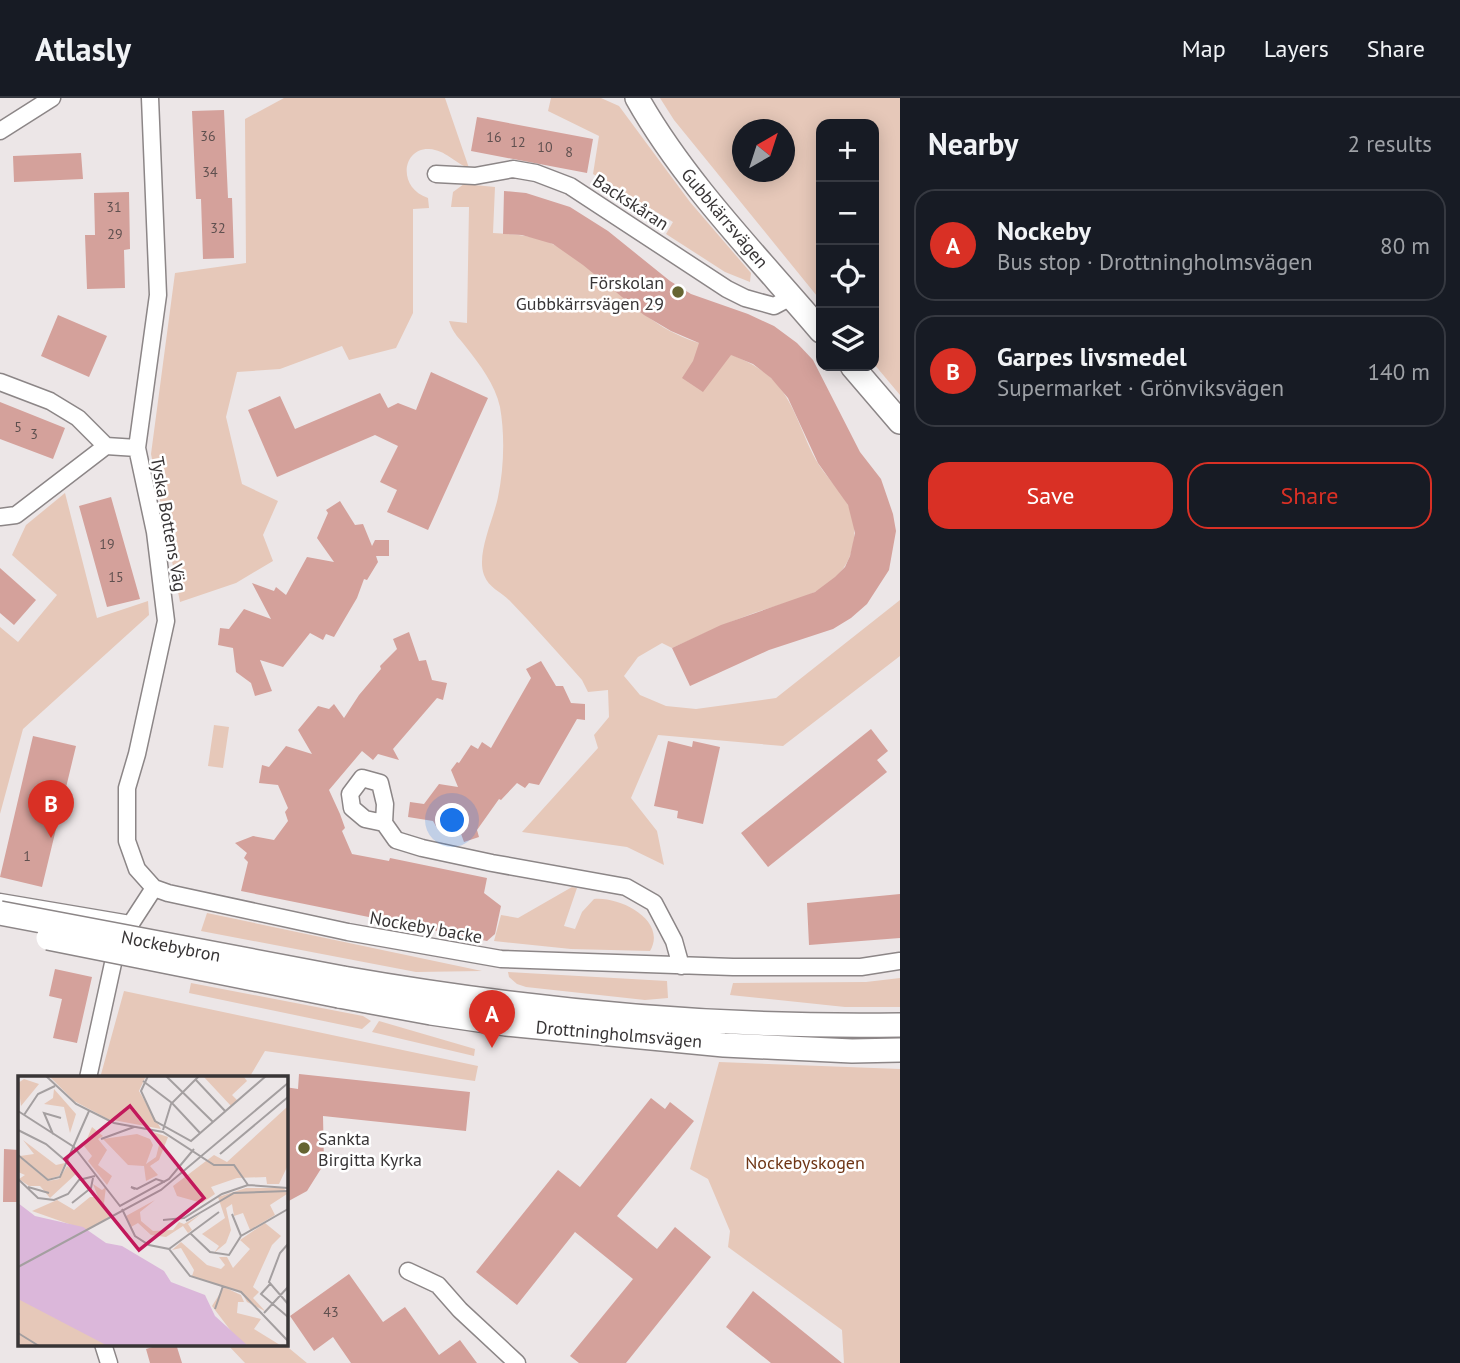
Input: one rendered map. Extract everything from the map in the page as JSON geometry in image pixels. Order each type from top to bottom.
[{"type":"main road","name":"Gubbkärrsvägen","points":[[637,98],[653,127],[689,174],[816,325]]},
{"type":"main road","points":[[856,371],[900,422]]},
{"type":"main road","name":"Nockebybron","points":[[0,913],[341,987]]},
{"type":"main road","name":"Nockebybron","points":[[0,929],[341,987]]},
{"type":"main road","name":"Drottningholmsvägen","points":[[341,987],[434,994],[593,1012],[800,1025],[900,1025]]},
{"type":"main road","name":"Drottningholmsvägen","points":[[341,987],[431,1013],[506,1024],[724,1045],[852,1051],[900,1050]]},
{"type":"street","points":[[0,131],[52,98]]},
{"type":"street","name":"Tyska Bottens Väg","points":[[150,98],[158,295],[137,448],[155,532],[166,621],[127,789],[127,841],[137,869],[161,890]]},
{"type":"street","name":"Backskåran","points":[[436,174],[475,176],[513,169],[536,173],[570,186],[727,289],[745,298],[774,306],[792,297]]},
{"type":"street","points":[[0,382],[78,418],[106,446]]},
{"type":"street","points":[[0,517],[16,515],[106,446],[137,448]]},
{"type":"street","points":[[384,823],[396,840],[422,848],[626,887],[654,903],[674,941],[681,966]]},
{"type":"street","points":[[88,1076],[117,945],[130,924],[161,890]]},
{"type":"street","name":"Nockeby backe","points":[[161,890],[348,932],[501,959],[681,966],[861,967],[900,961]]},
{"type":"street","points":[[0,902],[130,924]]},
{"type":"street","points":[[408,1271],[438,1285],[460,1310],[517,1363]]},
{"type":"street","points":[[104,1346],[109,1363]]},
{"type":"green space","points":[[284,98],[445,98],[469,168],[429,149],[420,150],[409,161],[407,169],[411,186],[428,198],[429,208],[413,209],[413,313],[396,348],[349,360],[342,346],[280,369],[237,372],[226,417],[242,484],[278,501],[263,535],[273,561],[236,583],[180,602],[151,454],[175,273],[246,263],[245,119]]},
{"type":"green space","points":[[551,98],[601,98],[619,106],[690,202],[751,273],[750,282],[725,272],[666,234],[673,222],[593,174],[599,136],[548,111]]},
{"type":"green space","points":[[660,98],[900,98],[900,395],[879,370],[879,119],[816,119],[816,295],[674,120]]},
{"type":"green space","points":[[464,184],[495,187],[493,233],[540,239],[556,246],[670,331],[734,356],[770,377],[786,397],[819,465],[851,510],[853,547],[846,564],[832,580],[808,595],[744,617],[672,648],[662,643],[638,657],[624,676],[640,695],[666,706],[696,709],[776,698],[900,600],[900,656],[783,746],[658,735],[631,798],[657,831],[664,865],[627,847],[522,832],[598,748],[594,735],[609,717],[608,690],[588,692],[582,680],[484,575],[482,557],[502,475],[503,429],[498,399],[491,383],[449,321],[467,323],[469,207],[451,207],[453,192]]},
{"type":"green space","points":[[65,493],[97,618],[148,601],[149,615],[23,729],[0,814],[0,627],[18,642],[57,595],[12,555],[26,525]]},
{"type":"green space","points":[[214,725],[229,727],[223,768],[208,766]]},
{"type":"green space","points":[[572,887],[577,888],[564,926],[575,929],[582,912],[594,899],[616,902],[638,912],[647,920],[654,940],[650,951],[571,949],[494,941],[501,915],[518,918]]},
{"type":"green space","points":[[207,913],[482,971],[416,972],[201,931]]},
{"type":"green space","points":[[508,972],[667,981],[668,998],[645,1000],[526,987],[517,984],[509,977]]},
{"type":"green space","points":[[900,978],[900,1007],[845,1007],[730,995],[733,983],[866,982]]},
{"type":"green space","points":[[191,983],[363,1016],[371,1021],[362,1029],[189,993]]},
{"type":"green space","points":[[124,991],[478,1066],[475,1081],[265,1051],[250,1076],[101,1076]]},
{"type":"green space","points":[[379,1021],[475,1049],[474,1056],[372,1032]]},
{"type":"green space","name":"Nockebyskogen","points":[[719,1062],[900,1069],[900,1363],[844,1363],[842,1330],[728,1247],[730,1231],[708,1179],[690,1169]]},
{"type":"green space","points":[[229,1346],[286,1346],[307,1363],[245,1363]]},
{"type":"building","points":[[224,110],[234,258],[203,259],[201,199],[196,199],[192,111]]},
{"type":"building","points":[[477,117],[593,139],[587,173],[471,151]]},
{"type":"building","points":[[81,153],[83,179],[14,182],[13,156]]},
{"type":"building","points":[[504,191],[526,193],[570,207],[608,231],[670,281],[691,294],[774,326],[797,343],[813,360],[816,371],[819,371],[860,452],[881,479],[893,514],[896,531],[889,570],[867,604],[833,629],[769,650],[690,686],[672,648],[721,625],[815,592],[835,577],[845,567],[850,556],[855,533],[848,505],[818,463],[788,398],[771,378],[753,364],[731,355],[703,392],[682,378],[693,361],[699,343],[644,315],[553,244],[522,235],[503,234]]},
{"type":"building","points":[[129,192],[130,249],[124,250],[125,288],[87,289],[85,235],[95,235],[94,193]]},
{"type":"building","points":[[58,315],[107,336],[89,377],[41,356]]},
{"type":"building","points":[[431,372],[488,398],[428,530],[387,512],[397,490],[380,482],[398,446],[375,435],[277,477],[248,410],[280,396],[295,429],[380,393],[388,408],[398,403],[416,410]]},
{"type":"building","points":[[0,402],[65,428],[53,459],[0,439]]},
{"type":"building","points":[[111,497],[140,599],[107,607],[79,506]]},
{"type":"building","points":[[340,501],[355,525],[363,524],[372,546],[375,540],[389,540],[389,556],[376,556],[378,562],[367,580],[364,579],[357,598],[334,637],[326,634],[323,640],[310,633],[283,667],[260,660],[272,691],[255,696],[251,683],[236,672],[233,648],[218,645],[220,628],[229,629],[244,609],[271,619],[252,583],[274,591],[276,587],[286,595],[307,557],[334,562],[317,538],[328,513],[326,510]]},
{"type":"building","points":[[0,568],[36,600],[14,625],[0,613]]},
{"type":"building","points":[[409,632],[419,661],[426,660],[432,680],[447,683],[443,700],[437,698],[393,749],[399,760],[378,754],[373,760],[362,751],[329,790],[340,814],[345,828],[342,831],[352,854],[389,861],[390,858],[487,878],[484,893],[501,906],[495,934],[487,941],[241,891],[248,862],[244,858],[247,853],[235,843],[253,836],[274,840],[288,821],[285,812],[288,808],[278,785],[259,783],[262,765],[269,767],[286,746],[312,754],[298,730],[318,706],[329,709],[334,704],[344,718],[381,669],[380,666],[397,649],[393,639]]},
{"type":"building","points":[[541,661],[556,686],[563,686],[571,703],[585,704],[585,720],[577,719],[539,785],[529,783],[525,788],[517,783],[499,799],[477,830],[479,837],[464,842],[460,831],[437,828],[433,821],[408,817],[410,802],[424,804],[439,784],[458,787],[451,770],[471,745],[478,749],[482,742],[491,748],[531,678],[526,669]]},
{"type":"building","points":[[871,729],[888,751],[877,760],[887,772],[768,867],[741,833]]},
{"type":"building","points":[[33,736],[76,746],[42,887],[0,877]]},
{"type":"building","points":[[668,741],[692,747],[693,741],[720,747],[703,824],[677,818],[678,811],[654,806]]},
{"type":"building","points":[[900,894],[900,938],[809,945],[807,903]]},
{"type":"building","points":[[55,969],[92,977],[77,1043],[53,1038],[62,999],[49,996]]},
{"type":"building","points":[[299,1074],[470,1092],[466,1131],[323,1116],[324,1164],[307,1191],[287,1202],[287,1087],[298,1089]]},
{"type":"building","points":[[651,1098],[665,1109],[670,1102],[694,1121],[617,1216],[657,1249],[675,1227],[711,1257],[626,1363],[579,1363],[570,1356],[633,1279],[575,1232],[517,1305],[476,1272],[558,1170],[580,1187]]},
{"type":"building","points":[[4,1149],[18,1150],[18,1202],[3,1202]]},
{"type":"building","points":[[349,1274],[383,1322],[405,1307],[439,1355],[460,1340],[477,1363],[351,1363],[333,1337],[314,1351],[290,1316]]},
{"type":"building","points":[[753,1291],[842,1363],[771,1363],[726,1327]]},
{"type":"building","points":[[177,1346],[182,1363],[150,1363],[146,1349]]},
{"type":"place","name":"Förskolan Gubbkärrsvägen 29","points":[[678,292]]},
{"type":"place","name":"Garpes livsmedel","points":[[51,838]]},
{"type":"place","name":"Nockeby","points":[[492,1048]]},
{"type":"place","name":"Sankta Birgitta Kyrka","points":[[304,1148]]}]
